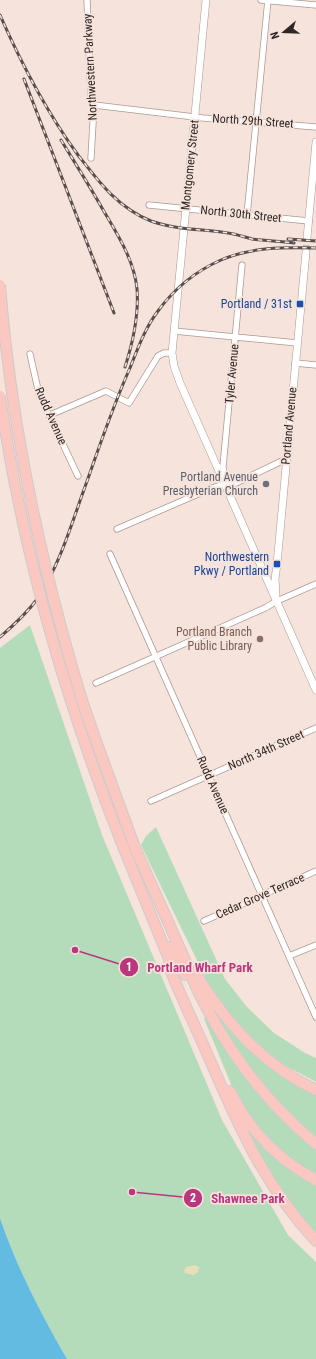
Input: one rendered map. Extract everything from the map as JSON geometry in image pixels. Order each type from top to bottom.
[{"type":"highway","points":[[0,285],[7,354],[17,425],[46,567],[83,702],[134,846],[202,999],[216,1026],[237,1058],[278,1108],[316,1144]]},
{"type":"highway","points":[[0,396],[17,496],[48,629],[100,790],[152,916],[169,959],[174,977],[246,1141],[282,1200],[316,1241]]},
{"type":"highway","points":[[152,916],[227,1048],[264,1096],[291,1125],[316,1148]]},
{"type":"highway","points":[[181,950],[214,1003],[242,1037],[280,1069],[316,1090]]},
{"type":"highway","points":[[169,959],[177,970],[228,1087],[244,1117],[259,1137],[277,1154],[293,1167],[316,1180]]},
{"type":"street","name":"Northwestern Parkway","points":[[87,0],[91,99],[94,105],[91,158]]},
{"type":"street","name":"Montgomery Street","points":[[174,331],[206,0]]},
{"type":"street","points":[[261,0],[316,5]]},
{"type":"street","points":[[247,215],[268,0]]},
{"type":"street","name":"North 29th Street","points":[[94,105],[195,117],[316,127]]},
{"type":"street","points":[[307,238],[316,142]]},
{"type":"street","name":"North 30th Street","points":[[149,205],[309,221]]},
{"type":"street","name":"Portland Avenue","points":[[277,601],[275,579],[306,252]]},
{"type":"street","name":"Tyler Avenue","points":[[224,484],[223,466],[242,265]]},
{"type":"street","points":[[297,343],[174,331],[172,353],[174,366],[180,383],[316,690]]},
{"type":"street","points":[[50,416],[106,391],[129,403],[158,356],[164,352],[172,353]]},
{"type":"street","name":"Rudd Avenue","points":[[30,354],[39,394],[78,476]]},
{"type":"street","points":[[296,363],[316,365]]},
{"type":"street","points":[[117,529],[224,484],[236,483],[286,459]]},
{"type":"street","name":"Rudd Avenue","points":[[110,554],[316,1014]]},
{"type":"street","points":[[96,683],[316,584]]},
{"type":"street","name":"North 34th Street","points":[[151,801],[316,728]]},
{"type":"street","name":"Cedar Grove Terrace","points":[[204,921],[316,871]]},
{"type":"street","points":[[289,956],[316,945]]},
{"type":"green space","points":[[30,625],[102,835],[222,1120],[288,1235],[316,1262],[316,1359],[67,1359],[30,1290],[14,1255],[0,1218],[0,648]]},
{"type":"green space","points":[[156,827],[225,979],[247,1007],[274,1033],[305,1053],[316,1058],[316,1082],[269,1057],[232,1022],[206,979],[141,845],[146,836]]},
{"type":"green space","points":[[211,1007],[240,1041],[258,1058],[316,1095],[316,1138],[300,1124],[258,1077]]},
{"type":"green space","points":[[207,1017],[305,1140],[316,1150],[316,1176],[296,1164],[264,1136],[235,1094],[205,1021],[204,1018]]},
{"type":"green space","points":[[242,1122],[266,1150],[275,1158],[316,1186],[316,1236],[278,1187]]},
{"type":"sand","points":[[195,1265],[199,1267],[198,1272],[194,1275],[185,1273],[184,1270],[186,1267]]},
{"type":"water","points":[[0,1218],[14,1255],[30,1290],[67,1359],[0,1359]]},
{"type":"tunnel","points":[[306,252],[307,238]]},
{"type":"railway","points":[[0,15],[26,70],[55,122],[78,155],[119,202],[139,216],[160,224],[180,228],[231,233],[252,239],[294,243]]},
{"type":"railway","points":[[24,79],[114,313]]},
{"type":"railway","points":[[61,140],[119,237],[129,257],[132,267],[137,289],[137,309],[131,348],[125,367]]},
{"type":"railway","points":[[288,239],[316,241]]},
{"type":"railway","points":[[0,637],[20,619],[38,598],[57,562],[110,416],[149,324],[164,303],[178,288],[194,275],[212,264],[232,256],[256,250],[316,248]]},
{"type":"place","name":"Portland / 31st","points":[[300,304]]},
{"type":"place","name":"Portland Avenue Presbyterian Church","points":[[266,484]]},
{"type":"place","name":"Northwestern Pkwy / Portland","points":[[277,564]]},
{"type":"place","name":"Portland Branch Public Library","points":[[260,639]]},
{"type":"place","name":"Portland Wharf Park","points":[[75,950]]},
{"type":"place","name":"Shawnee Park","points":[[132,1192]]}]
